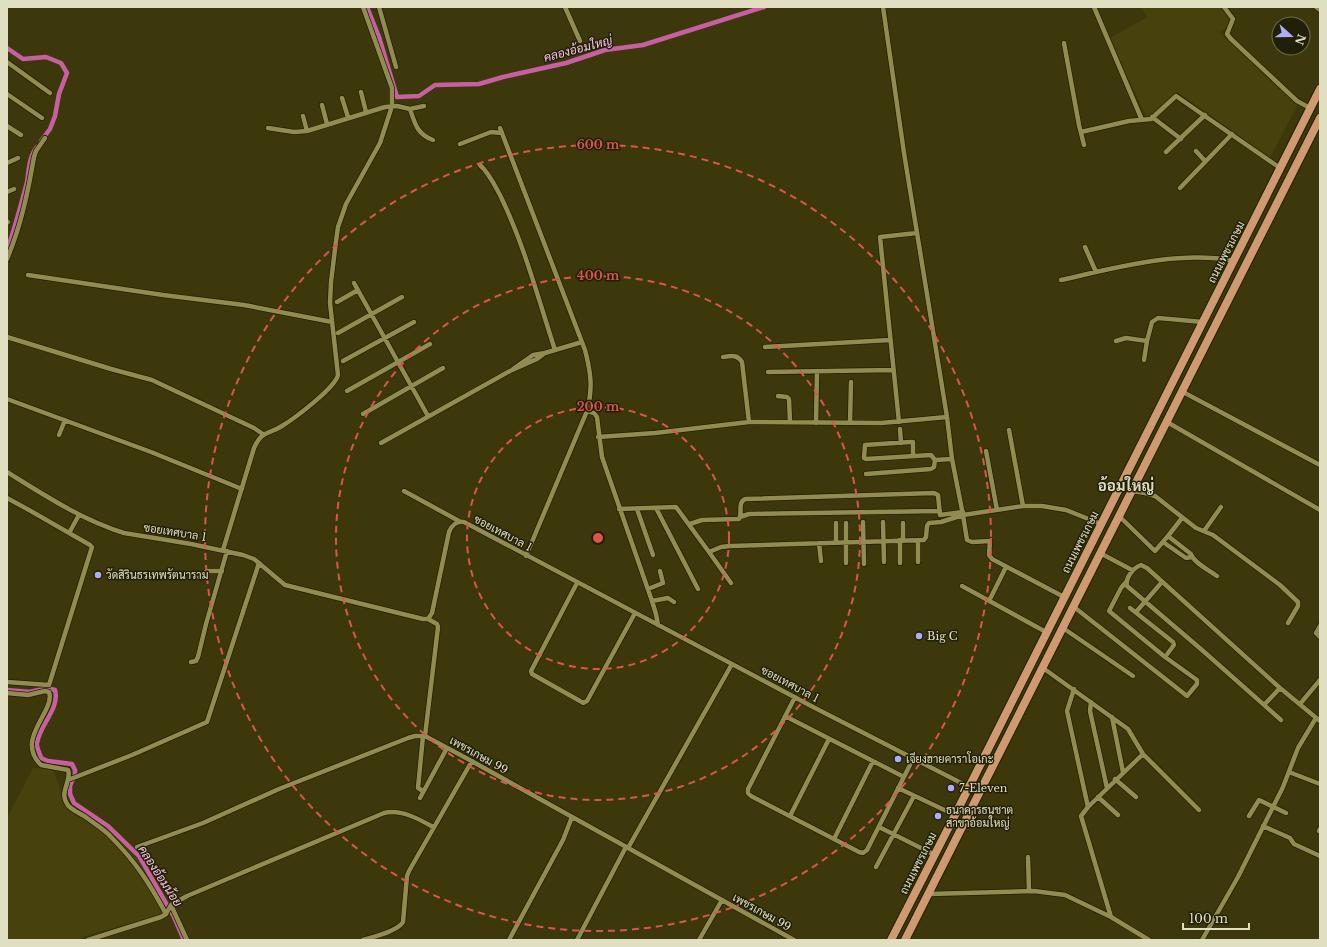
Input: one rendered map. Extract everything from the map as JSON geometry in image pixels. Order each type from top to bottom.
[{"type":"main road","name":"ถนนเพชรเกษม","points":[[891,940],[1320,88]]},
{"type":"main road","points":[[1312,104],[1320,94]]},
{"type":"main road","name":"ถนนเพชรเกษม","points":[[905,940],[1320,120]]},
{"type":"street","points":[[191,662],[196,661],[198,657],[222,571],[225,550],[254,448],[259,438],[263,434],[284,425],[325,392],[335,382],[339,371],[330,303],[331,282],[340,220],[352,191],[380,143],[392,106],[392,88],[363,7]]},
{"type":"street","points":[[379,7],[396,67]]},
{"type":"street","points":[[565,7],[580,41]]},
{"type":"street","points":[[883,7],[917,233],[947,417],[952,459],[967,540],[972,542],[990,542],[990,557],[1064,597]]},
{"type":"street","points":[[1094,7],[1142,120]]},
{"type":"street","points":[[1224,7],[1233,19],[1227,34],[1231,40],[1282,88],[1300,102],[1312,104]]},
{"type":"street","points":[[1316,7],[1320,10]]},
{"type":"street","points":[[1064,43],[1084,145]]},
{"type":"street","points":[[7,62],[50,93]]},
{"type":"street","points":[[361,92],[366,112]]},
{"type":"street","points":[[7,94],[42,118]]},
{"type":"street","points":[[1081,132],[1129,121],[1145,120],[1152,117],[1176,96],[1280,168]]},
{"type":"street","points":[[342,98],[348,117]]},
{"type":"street","points":[[322,105],[327,124]]},
{"type":"street","points":[[268,128],[294,132],[307,131],[348,117],[392,106],[410,109],[424,106]]},
{"type":"street","points":[[410,109],[419,131],[424,136],[433,140]]},
{"type":"street","points":[[1166,152],[1205,115]]},
{"type":"street","points":[[303,116],[307,131]]},
{"type":"street","points":[[1152,117],[1181,139]]},
{"type":"street","points":[[7,126],[21,135]]},
{"type":"street","points":[[460,144],[491,132],[501,130],[582,342],[588,362],[592,390],[586,411],[526,556]]},
{"type":"street","points":[[1180,188],[1232,134]]},
{"type":"street","points":[[7,259],[25,205],[34,157],[44,138]]},
{"type":"street","points":[[1196,151],[1205,161]]},
{"type":"street","points":[[7,163],[18,158]]},
{"type":"street","points":[[480,165],[489,175],[508,212],[555,350]]},
{"type":"street","points":[[7,192],[14,189]]},
{"type":"street","points":[[899,422],[880,237],[917,233]]},
{"type":"street","points":[[1086,247],[1096,272]]},
{"type":"street","points":[[1060,280],[1143,262],[1189,258],[1208,258],[1234,261]]},
{"type":"street","points":[[28,275],[163,295],[255,306],[332,322]]},
{"type":"street","points":[[354,283],[428,416]]},
{"type":"street","points":[[337,302],[358,290]]},
{"type":"street","points":[[338,333],[402,297]]},
{"type":"street","points":[[1144,360],[1152,322],[1156,319],[1203,322]]},
{"type":"street","points":[[342,361],[414,322]]},
{"type":"street","points":[[7,337],[152,380],[254,428],[263,434]]},
{"type":"street","points":[[765,347],[890,340]]},
{"type":"street","points":[[1119,340],[1147,341]]},
{"type":"street","points":[[381,443],[510,371],[537,359],[545,353],[582,342]]},
{"type":"street","points":[[347,391],[430,344]]},
{"type":"street","points":[[722,357],[734,355],[740,358],[742,362],[749,422]]},
{"type":"street","points":[[363,414],[443,368]]},
{"type":"street","points":[[768,372],[893,370]]},
{"type":"street","points":[[816,422],[817,371]]},
{"type":"street","points":[[850,382],[850,423]]},
{"type":"street","points":[[1182,392],[1320,465]]},
{"type":"street","points":[[778,396],[789,399],[790,422]]},
{"type":"street","points":[[7,399],[157,455],[242,489]]},
{"type":"street","points":[[586,411],[594,413],[597,417],[598,437],[602,457],[619,510],[648,589],[658,625]]},
{"type":"street","points":[[598,437],[655,433],[695,427],[749,422],[899,422],[947,417]]},
{"type":"street","points":[[59,435],[65,420]]},
{"type":"street","points":[[1167,422],[1320,510]]},
{"type":"street","points":[[900,429],[901,443]]},
{"type":"street","points":[[1009,430],[1023,506]]},
{"type":"street","points":[[866,474],[931,469],[934,467],[935,460],[931,455],[864,458],[866,444],[912,442],[913,455]]},
{"type":"street","points":[[986,452],[997,510]]},
{"type":"street","points":[[935,460],[952,459]]},
{"type":"street","name":"ซอยเทศบาล 1","points":[[7,472],[79,514],[124,533],[225,550],[249,557],[259,563],[285,585],[423,619],[428,619],[432,613],[449,532],[453,525],[459,522],[464,522],[577,583],[969,787]]},
{"type":"street","points":[[404,491],[459,522]]},
{"type":"street","points":[[1132,491],[1155,496],[1196,528],[1213,535],[1280,585],[1298,602],[1298,606],[1288,623]]},
{"type":"street","points":[[740,517],[740,503],[743,500],[934,493],[938,496],[940,515],[1023,506],[1042,506],[1066,510],[1101,524]]},
{"type":"street","points":[[7,498],[92,547],[49,685],[7,682]]},
{"type":"street","points":[[619,510],[676,507],[690,524],[731,583]]},
{"type":"street","points":[[1204,531],[1221,507]]},
{"type":"street","points":[[656,508],[698,589]]},
{"type":"street","points":[[637,509],[653,555]]},
{"type":"street","points":[[690,524],[702,520],[739,519],[740,517],[749,514],[940,512]]},
{"type":"street","points":[[709,552],[721,547],[730,546],[918,540],[926,538],[927,526],[930,523],[941,522],[963,513]]},
{"type":"street","points":[[69,533],[79,514]]},
{"type":"street","points":[[1119,516],[1155,551],[1182,518]]},
{"type":"street","points":[[863,522],[864,564]]},
{"type":"street","points":[[883,522],[884,562]]},
{"type":"street","points":[[836,523],[836,542]]},
{"type":"street","points":[[846,523],[846,564]]},
{"type":"street","points":[[900,563],[901,540],[904,523]]},
{"type":"street","points":[[1168,536],[1217,576]]},
{"type":"street","points":[[918,540],[918,562]]},
{"type":"street","points":[[1163,542],[1186,558],[1192,557]]},
{"type":"street","points":[[819,543],[821,561]]},
{"type":"street","points":[[1100,553],[1132,570]]},
{"type":"street","points":[[68,780],[139,752],[207,722],[259,563]]},
{"type":"street","points":[[1074,607],[1187,696],[1197,684],[1197,680],[1165,657],[1109,611],[1132,570],[1138,566],[1143,566],[1280,688],[1318,719],[1298,748],[1273,807],[1238,877],[1202,940]]},
{"type":"street","points":[[989,601],[1006,567]]},
{"type":"street","points":[[199,577],[207,571],[222,571]]},
{"type":"street","points":[[648,589],[663,583],[660,571]]},
{"type":"street","points":[[1126,582],[1127,586],[1281,720]]},
{"type":"street","points":[[1136,612],[1162,582]]},
{"type":"street","points":[[577,583],[531,673],[583,703],[587,701],[635,613]]},
{"type":"street","points":[[962,586],[1046,632]]},
{"type":"street","points":[[652,601],[668,598],[674,602]]},
{"type":"street","points":[[1130,608],[1173,642],[1174,645],[1165,657]]},
{"type":"street","points":[[423,792],[418,788],[438,627],[437,624],[428,619]]},
{"type":"street","points":[[1320,626],[1316,633],[1320,637]]},
{"type":"street","points":[[1063,628],[1133,676]]},
{"type":"street","points":[[576,940],[627,847],[732,664]]},
{"type":"street","points":[[1043,668],[1128,729],[1143,754],[1199,810]]},
{"type":"street","points":[[1300,704],[1320,680]]},
{"type":"street","points":[[1264,705],[1280,688]]},
{"type":"street","points":[[1074,690],[1067,712],[1088,807]]},
{"type":"street","points":[[7,692],[28,695],[45,691],[49,692],[50,697],[33,737],[33,749],[35,756],[42,766],[68,770],[70,774],[64,794],[66,803],[69,807],[88,818],[110,836],[124,851],[142,872],[167,913]]},
{"type":"street","points":[[795,697],[748,789],[748,793],[751,796],[859,852],[864,853],[867,850],[914,759]]},
{"type":"street","points":[[1091,702],[1090,711],[1107,788]]},
{"type":"street","points":[[785,716],[904,777]]},
{"type":"street","points":[[1112,717],[1123,772]]},
{"type":"street","points":[[137,847],[208,821],[279,789],[408,738],[424,736]]},
{"type":"street","name":"เพชรเกษม 99","points":[[424,736],[472,761],[794,940]]},
{"type":"street","points":[[790,816],[829,739]]},
{"type":"street","points":[[420,798],[447,748]]},
{"type":"street","points":[[1111,917],[1082,818],[1082,813],[1115,779],[1143,754]]},
{"type":"street","points":[[363,940],[402,925],[407,876],[433,827],[472,761]]},
{"type":"street","points":[[834,839],[873,762]]},
{"type":"street","points":[[1289,772],[1320,784]]},
{"type":"street","points":[[1115,779],[1136,797]]},
{"type":"street","points":[[898,788],[955,815]]},
{"type":"street","points":[[876,867],[914,796]]},
{"type":"street","points":[[1098,797],[1118,815]]},
{"type":"street","points":[[1249,816],[1259,800],[1286,813]]},
{"type":"street","points":[[88,940],[158,918],[167,913],[171,905],[187,896],[384,813],[394,812],[420,819],[433,827]]},
{"type":"street","points":[[509,940],[563,840],[572,817]]},
{"type":"street","points":[[1263,826],[1290,838],[1296,845],[1320,856]]},
{"type":"street","points":[[879,827],[935,855]]},
{"type":"street","points":[[1028,857],[1029,891]]},
{"type":"street","points":[[929,894],[1029,891],[1065,895],[1111,917],[1149,940]]},
{"type":"street","points":[[698,940],[722,900]]},
{"type":"street","points":[[171,905],[187,940]]},
{"type":"shaded area","points":[[1141,7],[1222,7],[1232,22],[1220,33],[1298,104],[1270,158],[1177,92],[1148,120],[1109,39],[1147,17]]},
{"type":"shaded area","points":[[33,768],[53,769],[67,805],[110,830],[136,857],[164,903],[165,913],[85,936],[80,940],[7,940],[7,818]]},
{"type":"waterway","name":"คลองอ้อมใหญ่","points":[[367,7],[379,37],[397,97],[419,96],[435,85],[479,84],[566,63],[605,50],[643,45],[764,7]]},
{"type":"waterway","name":"คลองอ้อมน้อย","points":[[7,48],[23,59],[46,57],[61,63],[67,73],[59,94],[55,116],[50,129],[41,141]]},
{"type":"waterway","name":"คลองอ้อมน้อย","points":[[7,250],[25,191],[31,159],[37,147]]},
{"type":"waterway","name":"คลองอ้อมน้อย","points":[[7,690],[30,692],[47,688],[55,690],[55,704],[42,729],[37,743],[41,758],[48,761],[72,764],[75,774],[70,786],[70,794],[74,803],[108,826],[139,856],[174,917],[184,940]]},
{"type":"place","name":"วัดสิรินธรเทพรัตนาราม","points":[[98,575]]},
{"type":"place","name":"Big C","points":[[919,636]]},
{"type":"place","name":"เจียงฮายคาราโอเกะ","points":[[898,759]]},
{"type":"place","name":"7-Eleven","points":[[951,788]]},
{"type":"place","name":"ธนาคารธนชาต สาขาอ้อมใหญ่","points":[[938,816]]},
{"type":"district","name":"อ้อมใหญ่","points":[[1126,486]]}]
